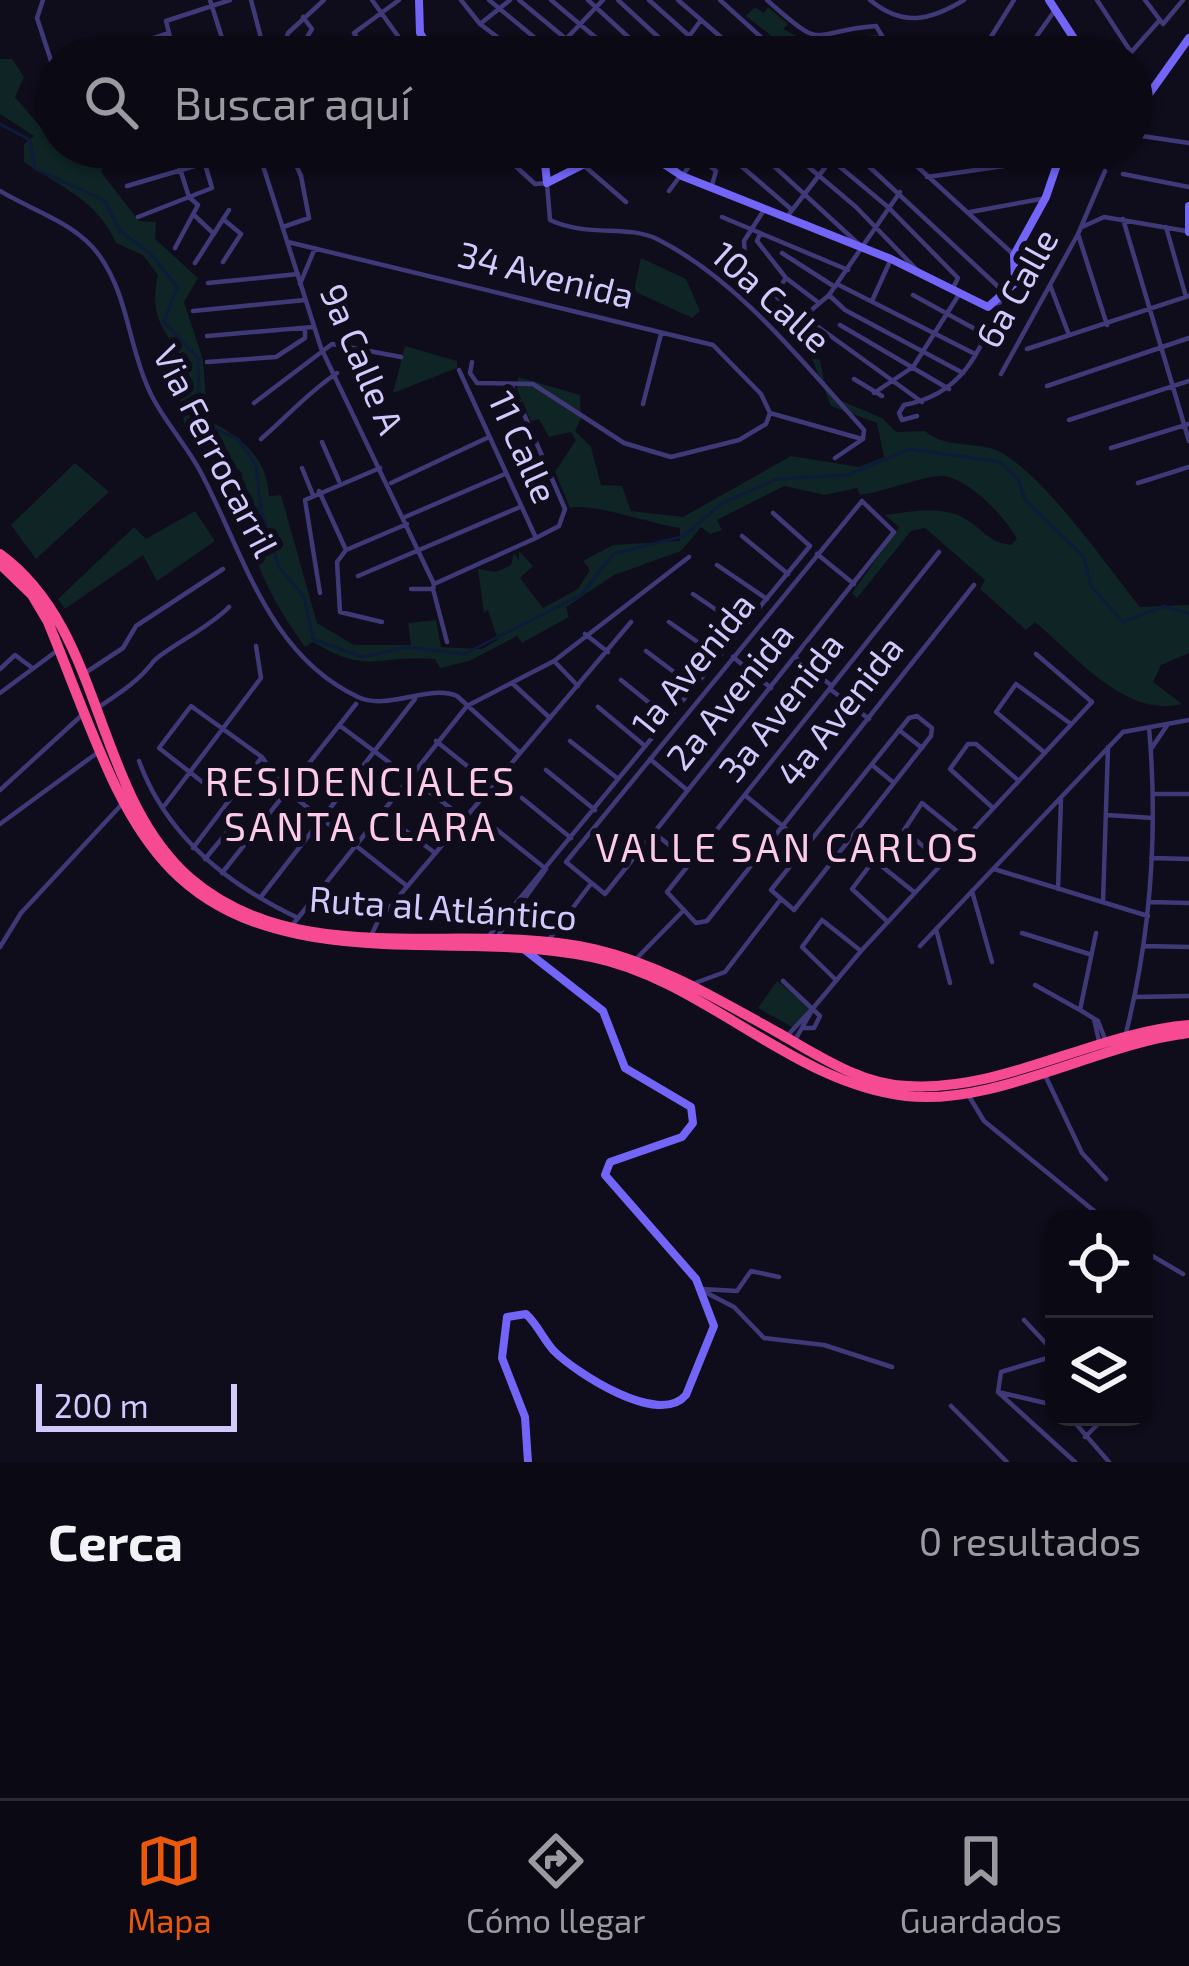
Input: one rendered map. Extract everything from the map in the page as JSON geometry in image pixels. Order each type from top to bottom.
[{"type":"highway","name":"Ruta al Atlántico","points":[[0,554],[39,591],[81,676],[123,803],[174,874],[245,922],[318,940],[524,950],[621,964],[879,1091],[935,1097],[968,1093],[1189,1029]]},
{"type":"highway","name":"Ruta al Atlántico","points":[[0,564],[32,595],[130,796],[166,854],[220,899],[294,923],[371,936],[547,943],[635,960],[683,981],[767,1033],[878,1083],[923,1087],[972,1082],[1126,1033],[1189,1029]]},
{"type":"main road","points":[[419,0],[422,36]]},
{"type":"main road","points":[[1048,0],[1072,36]]},
{"type":"main road","points":[[1153,89],[1189,38]]},
{"type":"main road","name":"10a Calle","points":[[546,168],[547,183]]},
{"type":"main road","points":[[547,183],[575,168]]},
{"type":"main road","points":[[669,168],[764,210],[788,213],[986,307],[1016,280],[1013,255],[1046,197],[1056,168]]},
{"type":"main road","points":[[1188,232],[1189,206]]},
{"type":"main road","points":[[524,950],[603,1011],[617,1059],[626,1068],[692,1107],[693,1124],[682,1137],[610,1162],[605,1175],[703,1290],[712,1312],[713,1337],[698,1358],[686,1396],[673,1406],[613,1393],[550,1348],[526,1314],[507,1317],[501,1334],[502,1358],[525,1417],[528,1462]]},
{"type":"street","points":[[43,0],[37,18],[43,36]]},
{"type":"street","points":[[170,36],[166,20],[230,0]]},
{"type":"street","points":[[251,0],[260,36]]},
{"type":"street","points":[[286,36],[324,0]]},
{"type":"street","points":[[372,0],[398,36]]},
{"type":"street","points":[[357,36],[355,32],[399,0]]},
{"type":"street","points":[[461,0],[478,23],[496,36]]},
{"type":"street","points":[[489,0],[529,36]]},
{"type":"street","points":[[478,23],[509,0]]},
{"type":"street","points":[[519,0],[564,36]]},
{"type":"street","points":[[551,0],[596,36]]},
{"type":"street","points":[[589,0],[627,36]]},
{"type":"street","points":[[569,36],[603,0]]},
{"type":"street","points":[[618,0],[656,36]]},
{"type":"street","points":[[650,0],[690,36],[701,20]]},
{"type":"street","points":[[678,0],[720,36]]},
{"type":"street","points":[[720,0],[760,36]]},
{"type":"street","points":[[767,0],[807,36]]},
{"type":"street","points":[[870,0],[899,20],[913,20],[964,0]]},
{"type":"street","points":[[992,36],[1014,0]]},
{"type":"street","points":[[1097,0],[1118,36]]},
{"type":"street","points":[[1145,0],[1164,24],[1184,0]]},
{"type":"street","points":[[211,3],[221,36]]},
{"type":"street","points":[[1037,36],[1055,10]]},
{"type":"street","points":[[303,17],[312,29],[308,36]]},
{"type":"street","points":[[1145,36],[1158,22]]},
{"type":"street","points":[[836,36],[876,26],[882,36]]},
{"type":"street","points":[[160,36],[169,33]]},
{"type":"street","points":[[1153,138],[1189,143]]},
{"type":"street","points":[[127,186],[185,168]]},
{"type":"street","points":[[138,217],[212,188],[206,168]]},
{"type":"street","name":"9a Calle A","points":[[264,168],[321,348],[419,550],[447,642]]},
{"type":"street","points":[[283,227],[309,217],[297,168]]},
{"type":"street","points":[[518,168],[535,184],[547,183]]},
{"type":"street","points":[[587,168],[626,202]]},
{"type":"street","points":[[674,168],[680,175]]},
{"type":"street","points":[[669,191],[686,168]]},
{"type":"street","points":[[711,168],[717,173],[711,187]]},
{"type":"street","points":[[741,168],[788,213],[824,168]]},
{"type":"street","points":[[777,168],[863,248]]},
{"type":"street","points":[[809,168],[874,224],[920,273]]},
{"type":"street","points":[[841,168],[888,207],[958,278],[949,315],[927,351],[914,367],[874,393]]},
{"type":"street","points":[[870,168],[1004,295],[975,354],[950,390],[904,405],[899,413],[902,420],[917,416]]},
{"type":"street","points":[[918,168],[1013,255]]},
{"type":"street","points":[[927,177],[990,168]]},
{"type":"street","points":[[175,248],[198,205],[189,197],[181,169]]},
{"type":"street","name":"6a Calle","points":[[1000,374],[1079,232],[1105,171]]},
{"type":"street","points":[[1123,174],[1189,187]]},
{"type":"street","name":"10a Calle","points":[[547,183],[550,220],[602,234],[638,232],[724,281],[794,358],[816,373],[832,400],[864,430],[863,439]]},
{"type":"street","name":"Via Ferrocarril","points":[[0,191],[64,224],[97,252],[122,295],[147,388],[196,463],[256,590],[292,648],[366,698],[416,698]]},
{"type":"street","points":[[803,317],[829,296],[900,192]]},
{"type":"street","points":[[968,212],[1046,197]]},
{"type":"street","points":[[195,263],[229,210]]},
{"type":"street","points":[[745,259],[744,241],[764,210]]},
{"type":"street","points":[[194,215],[214,234]]},
{"type":"street","points":[[722,217],[848,270]]},
{"type":"street","name":"6a Calle","points":[[1079,232],[1097,218],[1188,232]]},
{"type":"street","points":[[223,219],[241,234],[223,262]]},
{"type":"street","points":[[1124,219],[1147,310],[1189,440]]},
{"type":"street","points":[[1027,349],[1187,297],[1166,227]]},
{"type":"street","points":[[1079,232],[1107,325]]},
{"type":"street","points":[[760,234],[758,242],[786,278],[819,303]]},
{"type":"street","name":"34 Avenida","points":[[288,242],[716,347],[769,403],[770,413]]},
{"type":"street","points":[[300,284],[315,248]]},
{"type":"street","points":[[782,253],[836,286],[975,354]]},
{"type":"street","points":[[872,301],[891,259]]},
{"type":"street","points":[[208,283],[298,274]]},
{"type":"street","points":[[786,278],[774,295],[922,401]]},
{"type":"street","points":[[1049,283],[1069,335]]},
{"type":"street","points":[[913,295],[985,334]]},
{"type":"street","points":[[829,296],[845,310],[963,373]]},
{"type":"street","points":[[193,311],[305,300]]},
{"type":"street","points":[[840,326],[950,390]]},
{"type":"street","points":[[207,335],[314,327]]},
{"type":"street","points":[[207,362],[276,357],[305,338],[305,329]]},
{"type":"street","points":[[643,404],[662,332]]},
{"type":"street","points":[[1047,386],[1189,338]]},
{"type":"street","points":[[254,403],[332,344],[400,357]]},
{"type":"street","points":[[472,362],[470,373],[477,382],[548,392],[614,437],[671,457],[739,440],[766,424],[770,413],[863,439]]},
{"type":"street","name":"11 Calle","points":[[460,370],[520,507],[540,537]]},
{"type":"street","points":[[260,439],[296,400],[337,373]]},
{"type":"street","points":[[854,379],[882,396]]},
{"type":"street","points":[[1069,420],[1189,381]]},
{"type":"street","points":[[411,589],[434,587],[540,537],[563,518],[565,509],[512,384]]},
{"type":"street","points":[[1112,448],[1186,424]]},
{"type":"street","points":[[389,484],[489,437]]},
{"type":"street","points":[[835,458],[863,439]]},
{"type":"street","points":[[322,442],[340,481]]},
{"type":"street","points":[[1138,483],[1189,467]]},
{"type":"street","points":[[302,468],[346,550]]},
{"type":"street","points":[[320,593],[304,501],[340,481],[380,468]]},
{"type":"street","points":[[382,622],[340,612],[337,562],[346,550],[505,473]]},
{"type":"street","name":"1a Avenida","points":[[590,885],[566,862],[862,501],[895,530]]},
{"type":"street","points":[[358,576],[520,507]]},
{"type":"street","points":[[490,940],[811,542],[773,513]]},
{"type":"street","name":"2a Avenida","points":[[590,885],[605,894],[895,530]]},
{"type":"street","points":[[742,536],[788,574]]},
{"type":"street","name":"3a Avenida","points":[[682,912],[667,896],[939,552]]},
{"type":"street","points":[[817,554],[854,584]]},
{"type":"street","points":[[139,761],[193,848],[294,923],[466,706],[554,661],[689,557]]},
{"type":"street","points":[[717,566],[767,599]]},
{"type":"street","points":[[81,676],[123,648],[136,626],[223,569]]},
{"type":"street","name":"4a Avenida","points":[[682,912],[701,925],[974,585]]},
{"type":"street","points":[[693,594],[743,628]]},
{"type":"street","points":[[0,790],[91,710],[148,674],[158,658],[212,627],[229,607]]},
{"type":"street","points":[[371,936],[377,921],[631,622]]},
{"type":"street","points":[[670,622],[719,658]]},
{"type":"street","points":[[585,634],[608,652]]},
{"type":"street","points":[[164,806],[262,678],[256,646]]},
{"type":"street","points":[[0,693],[59,650]]},
{"type":"street","points":[[646,650],[694,688]]},
{"type":"street","points":[[790,1040],[860,951],[1093,698],[1036,654]]},
{"type":"street","points":[[0,669],[14,655],[31,668]]},
{"type":"street","points":[[734,657],[771,688]]},
{"type":"street","points":[[795,657],[869,719]]},
{"type":"street","points":[[554,661],[578,686]]},
{"type":"street","points":[[621,680],[669,718]]},
{"type":"street","points":[[512,683],[550,718]]},
{"type":"street","points":[[1045,753],[996,712],[1016,684],[1072,724]]},
{"type":"street","points":[[260,898],[416,698],[446,692],[520,753]]},
{"type":"street","points":[[222,873],[284,789],[356,704]]},
{"type":"street","points":[[228,802],[159,748],[159,742],[191,706],[262,757],[284,789],[407,886]]},
{"type":"street","points":[[598,707],[646,747]]},
{"type":"street","points":[[913,716],[933,732],[794,910],[771,890],[899,730],[913,716]]},
{"type":"street","points":[[920,946],[1130,727],[1189,720]]},
{"type":"street","points":[[1151,749],[1168,723]]},
{"type":"street","points":[[338,724],[464,818]]},
{"type":"street","points":[[1126,1033],[1150,902],[1154,794],[1149,727]]},
{"type":"street","points":[[899,730],[922,748]]},
{"type":"street","points":[[570,740],[619,780]]},
{"type":"street","points":[[436,741],[492,786]]},
{"type":"street","points":[[993,808],[950,769],[968,744],[976,744],[1019,781]]},
{"type":"street","points":[[1103,902],[1108,747]]},
{"type":"street","points":[[0,824],[102,749]]},
{"type":"street","points":[[193,848],[262,757]]},
{"type":"street","points":[[650,760],[688,791]]},
{"type":"street","points":[[872,765],[894,783]]},
{"type":"street","points":[[546,770],[595,810]]},
{"type":"street","points":[[1154,794],[1189,794]]},
{"type":"street","points":[[746,796],[807,846]]},
{"type":"street","points":[[1058,889],[1061,797]]},
{"type":"street","points":[[522,798],[572,838]]},
{"type":"street","points":[[0,946],[21,913],[123,803]]},
{"type":"street","points":[[942,862],[904,830],[922,803],[964,837]]},
{"type":"street","points":[[381,812],[436,853]]},
{"type":"street","points":[[1106,815],[1153,818]]},
{"type":"street","points":[[206,859],[237,820]]},
{"type":"street","points":[[496,829],[546,869]]},
{"type":"street","points":[[655,832],[692,863]]},
{"type":"street","points":[[1151,858],[1189,859]]},
{"type":"street","points":[[888,922],[852,887],[874,860],[914,892]]},
{"type":"street","points":[[994,869],[1148,916]]},
{"type":"street","points":[[547,943],[590,885]]},
{"type":"street","points":[[319,891],[377,921]]},
{"type":"street","points":[[972,891],[992,962]]},
{"type":"street","points":[[683,981],[699,984],[720,977],[781,899]]},
{"type":"street","points":[[1150,902],[1189,903]]},
{"type":"street","points":[[635,960],[682,912]]},
{"type":"street","points":[[836,980],[802,947],[822,920],[860,951]]},
{"type":"street","points":[[936,929],[950,983]]},
{"type":"street","points":[[1022,933],[1089,954]]},
{"type":"street","points":[[1080,1010],[1096,933]]},
{"type":"street","points":[[1143,946],[1189,947]]},
{"type":"street","points":[[783,981],[814,1007]]},
{"type":"street","points":[[1036,986],[1094,1019],[1102,1040]]},
{"type":"street","points":[[1135,997],[1189,996]]},
{"type":"street","points":[[1042,1070],[1082,1153],[1106,1179]]},
{"type":"street","points":[[968,1093],[984,1121],[1093,1210]]},
{"type":"street","points":[[1153,1256],[1184,1274]]},
{"type":"street","points":[[703,1290],[736,1291],[748,1271],[778,1277]]},
{"type":"street","points":[[703,1290],[734,1307],[764,1338],[824,1345],[892,1367]]},
{"type":"street","points":[[1024,1320],[1045,1344]]},
{"type":"street","points":[[998,1392],[1001,1372],[1045,1357]]},
{"type":"street","points":[[998,1392],[1045,1403]]},
{"type":"street","points":[[998,1392],[1075,1462]]},
{"type":"street","points":[[951,1406],[1007,1462]]},
{"type":"street","points":[[1077,1426],[1109,1462]]},
{"type":"street","points":[[1085,1437],[1096,1426]]},
{"type":"green space","points":[[755,7],[764,13],[768,7],[788,24],[783,29],[797,36],[771,36],[746,16]]},
{"type":"green space","points":[[0,59],[12,59],[24,77],[15,97],[36,122],[36,168],[103,168],[139,221],[156,222],[155,239],[198,278],[184,302],[203,360],[208,420],[258,459],[269,496],[281,495],[317,623],[354,645],[411,645],[408,623],[436,620],[441,647],[481,649],[498,640],[488,610],[484,613],[478,569],[496,572],[511,565],[514,553],[519,561],[519,551],[533,566],[520,578],[543,608],[578,589],[590,570],[583,561],[613,545],[680,541],[680,528],[570,508],[555,472],[576,440],[571,432],[549,437],[539,419],[531,421],[517,390],[518,377],[580,395],[581,419],[575,431],[591,447],[601,485],[622,486],[631,511],[683,517],[791,456],[859,467],[884,457],[877,423],[831,406],[811,356],[784,326],[786,315],[820,361],[824,380],[837,399],[882,418],[896,432],[925,431],[944,441],[1004,454],[1058,503],[1140,607],[1189,605],[1189,653],[1161,665],[1153,682],[1182,704],[1161,706],[1121,693],[1035,622],[1026,630],[980,589],[985,580],[925,528],[911,531],[857,598],[852,593],[899,527],[885,515],[940,511],[960,516],[998,542],[1011,545],[1017,539],[986,501],[945,476],[860,495],[857,488],[825,495],[784,486],[717,520],[722,530],[710,534],[701,527],[681,551],[614,575],[566,607],[569,617],[522,643],[517,636],[469,661],[440,668],[435,659],[361,661],[313,642],[305,647],[258,566],[246,522],[242,473],[184,423],[177,383],[190,380],[159,320],[158,275],[143,255],[116,243],[88,205],[24,162],[24,144],[34,136],[0,114]]},
{"type":"green space","points":[[641,258],[686,279],[700,311],[692,318],[634,291]]},
{"type":"green space","points":[[405,346],[457,361],[457,368],[393,393]]},
{"type":"green space","points":[[75,463],[109,492],[36,559],[11,525]]},
{"type":"green space","points":[[195,511],[215,541],[157,581],[143,555],[65,609],[58,599],[134,527],[146,539]]},
{"type":"green space","points":[[777,981],[812,1009],[794,1028],[758,1008]]},
{"type":"waterway","points":[[0,124],[30,140],[35,169],[104,200],[120,231],[150,253],[177,287],[164,322],[198,358],[199,405],[206,425],[238,439],[256,465],[261,511],[279,567],[304,597],[313,639],[362,657],[407,647],[464,654],[581,595],[613,554],[684,536],[722,503],[777,479],[848,475],[910,449],[1000,462],[1018,479],[1025,500],[1084,557],[1091,586],[1123,622],[1164,606],[1189,614]]},
{"type":"district","name":"RESIDENCIALES SANTA CLARA","points":[[361,804]]},
{"type":"district","name":"VALLE SAN CARLOS","points":[[788,848]]}]
